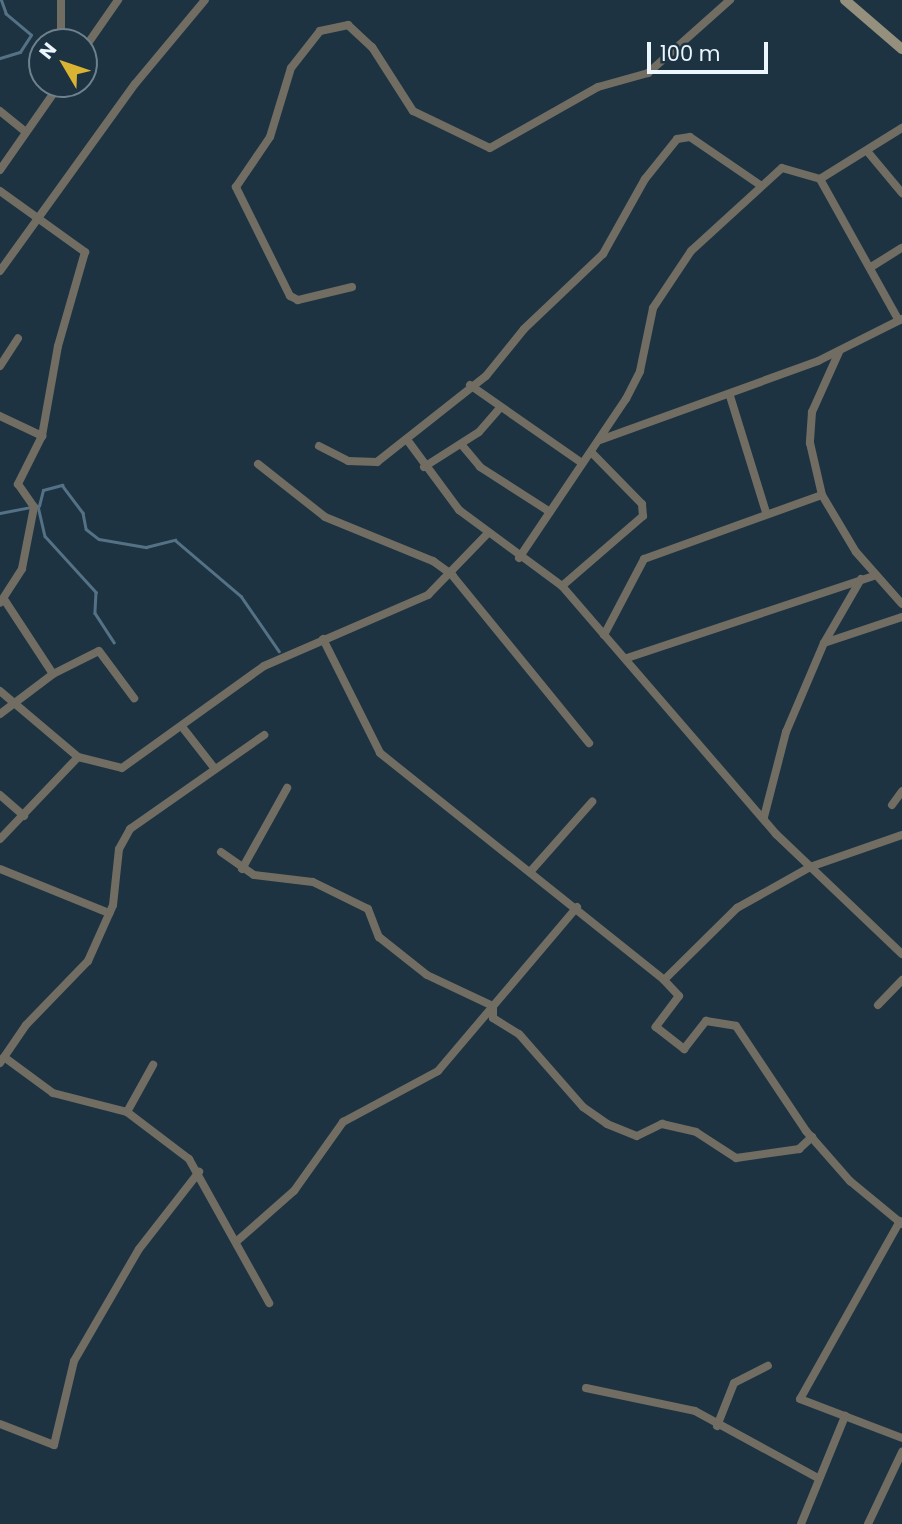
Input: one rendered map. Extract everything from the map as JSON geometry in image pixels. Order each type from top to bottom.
[{"type":"main road","points":[[845,0],[899,42]]},
{"type":"street","points":[[61,0],[61,28]]},
{"type":"street","points":[[98,29],[118,0]]},
{"type":"street","points":[[352,287],[298,300],[290,296],[236,187],[270,137],[291,68],[320,31],[333,23],[348,25],[372,47],[413,111],[490,148],[598,87],[648,73],[730,0]]},
{"type":"street","points":[[0,271],[201,1]]},
{"type":"street","points":[[0,170],[50,98]]},
{"type":"street","points":[[0,111],[26,132]]},
{"type":"street","points":[[820,179],[902,128]]},
{"type":"street","points":[[319,446],[365,465],[408,440],[470,385],[603,254],[645,178],[677,139],[690,137],[760,185]]},
{"type":"street","points":[[867,151],[902,193]]},
{"type":"street","points":[[519,558],[582,463],[592,453],[640,371],[653,308],[668,282],[760,185],[782,168],[820,179],[900,320],[839,352],[730,396],[600,440]]},
{"type":"street","points":[[0,191],[41,217],[85,252],[58,346],[42,436],[18,484],[34,507],[22,569],[2,601],[53,674]]},
{"type":"street","points":[[871,267],[902,248]]},
{"type":"street","points":[[0,366],[18,338]]},
{"type":"street","points":[[839,352],[812,412],[810,443],[822,495],[874,576],[902,604]]},
{"type":"street","points":[[470,385],[582,463]]},
{"type":"street","points":[[730,396],[766,512]]},
{"type":"street","points":[[424,467],[461,444],[500,408]]},
{"type":"street","points":[[0,416],[42,436]]},
{"type":"street","points":[[408,440],[424,467],[459,510],[519,558],[562,586],[810,867],[902,954]]},
{"type":"street","points":[[461,444],[481,467],[550,512]]},
{"type":"street","points":[[562,586],[643,516],[642,504],[592,453]]},
{"type":"street","points":[[258,464],[326,517],[423,556],[452,575],[589,743]]},
{"type":"street","points":[[604,635],[644,559],[766,512],[822,495]]},
{"type":"street","points":[[0,691],[79,757],[122,768],[183,728],[264,666],[428,594],[452,575],[488,533]]},
{"type":"street","points":[[627,658],[874,576]]},
{"type":"street","points":[[764,817],[786,732],[824,643],[861,579]]},
{"type":"street","points":[[824,643],[902,617]]},
{"type":"street","points":[[323,639],[380,753],[577,907],[664,980],[679,996],[656,1027],[684,1049],[706,1021],[736,1026],[812,1137],[850,1181],[901,1222],[800,1399],[902,1438]]},
{"type":"street","points":[[0,714],[14,700],[53,674],[99,651],[134,698]]},
{"type":"street","points":[[183,728],[215,769]]},
{"type":"street","points":[[264,735],[124,837],[109,913],[88,961],[2,1060],[52,1093],[127,1112],[155,1129],[199,1172],[268,1303]]},
{"type":"street","points":[[0,839],[79,757]]},
{"type":"street","points":[[242,869],[287,788]]},
{"type":"street","points":[[892,805],[902,791]]},
{"type":"street","points":[[0,795],[24,816]]},
{"type":"street","points":[[530,872],[592,802]]},
{"type":"street","points":[[664,980],[715,925],[810,867],[902,835]]},
{"type":"street","points":[[222,852],[242,869],[313,882],[351,898],[371,913],[379,937],[427,975],[492,1006]]},
{"type":"street","points":[[0,869],[109,913]]},
{"type":"street","points":[[237,1241],[295,1191],[343,1122],[438,1071],[577,907]]},
{"type":"street","points":[[878,1005],[902,980]]},
{"type":"street","points":[[492,1006],[493,1018],[519,1034],[583,1107],[607,1124],[637,1136],[662,1124],[696,1132],[736,1158],[799,1149],[812,1137]]},
{"type":"street","points":[[127,1112],[153,1065]]},
{"type":"street","points":[[0,1424],[54,1445],[74,1361],[139,1249],[199,1172]]},
{"type":"street","points":[[717,1426],[734,1382],[768,1366]]},
{"type":"street","points":[[586,1388],[695,1410],[717,1426],[818,1478]]},
{"type":"street","points":[[801,1524],[845,1416]]},
{"type":"street","points":[[868,1524],[902,1452]]},
{"type":"waterway","points":[[0,58],[20,52],[31,35],[6,14],[1,0]]},
{"type":"waterway","points":[[39,506],[43,490],[62,485],[83,513],[86,529],[99,539],[146,547],[175,540],[241,596],[279,651]]},
{"type":"waterway","points":[[38,506],[45,536],[96,592],[95,613],[114,642]]},
{"type":"waterway","points":[[0,513],[32,507]]}]
